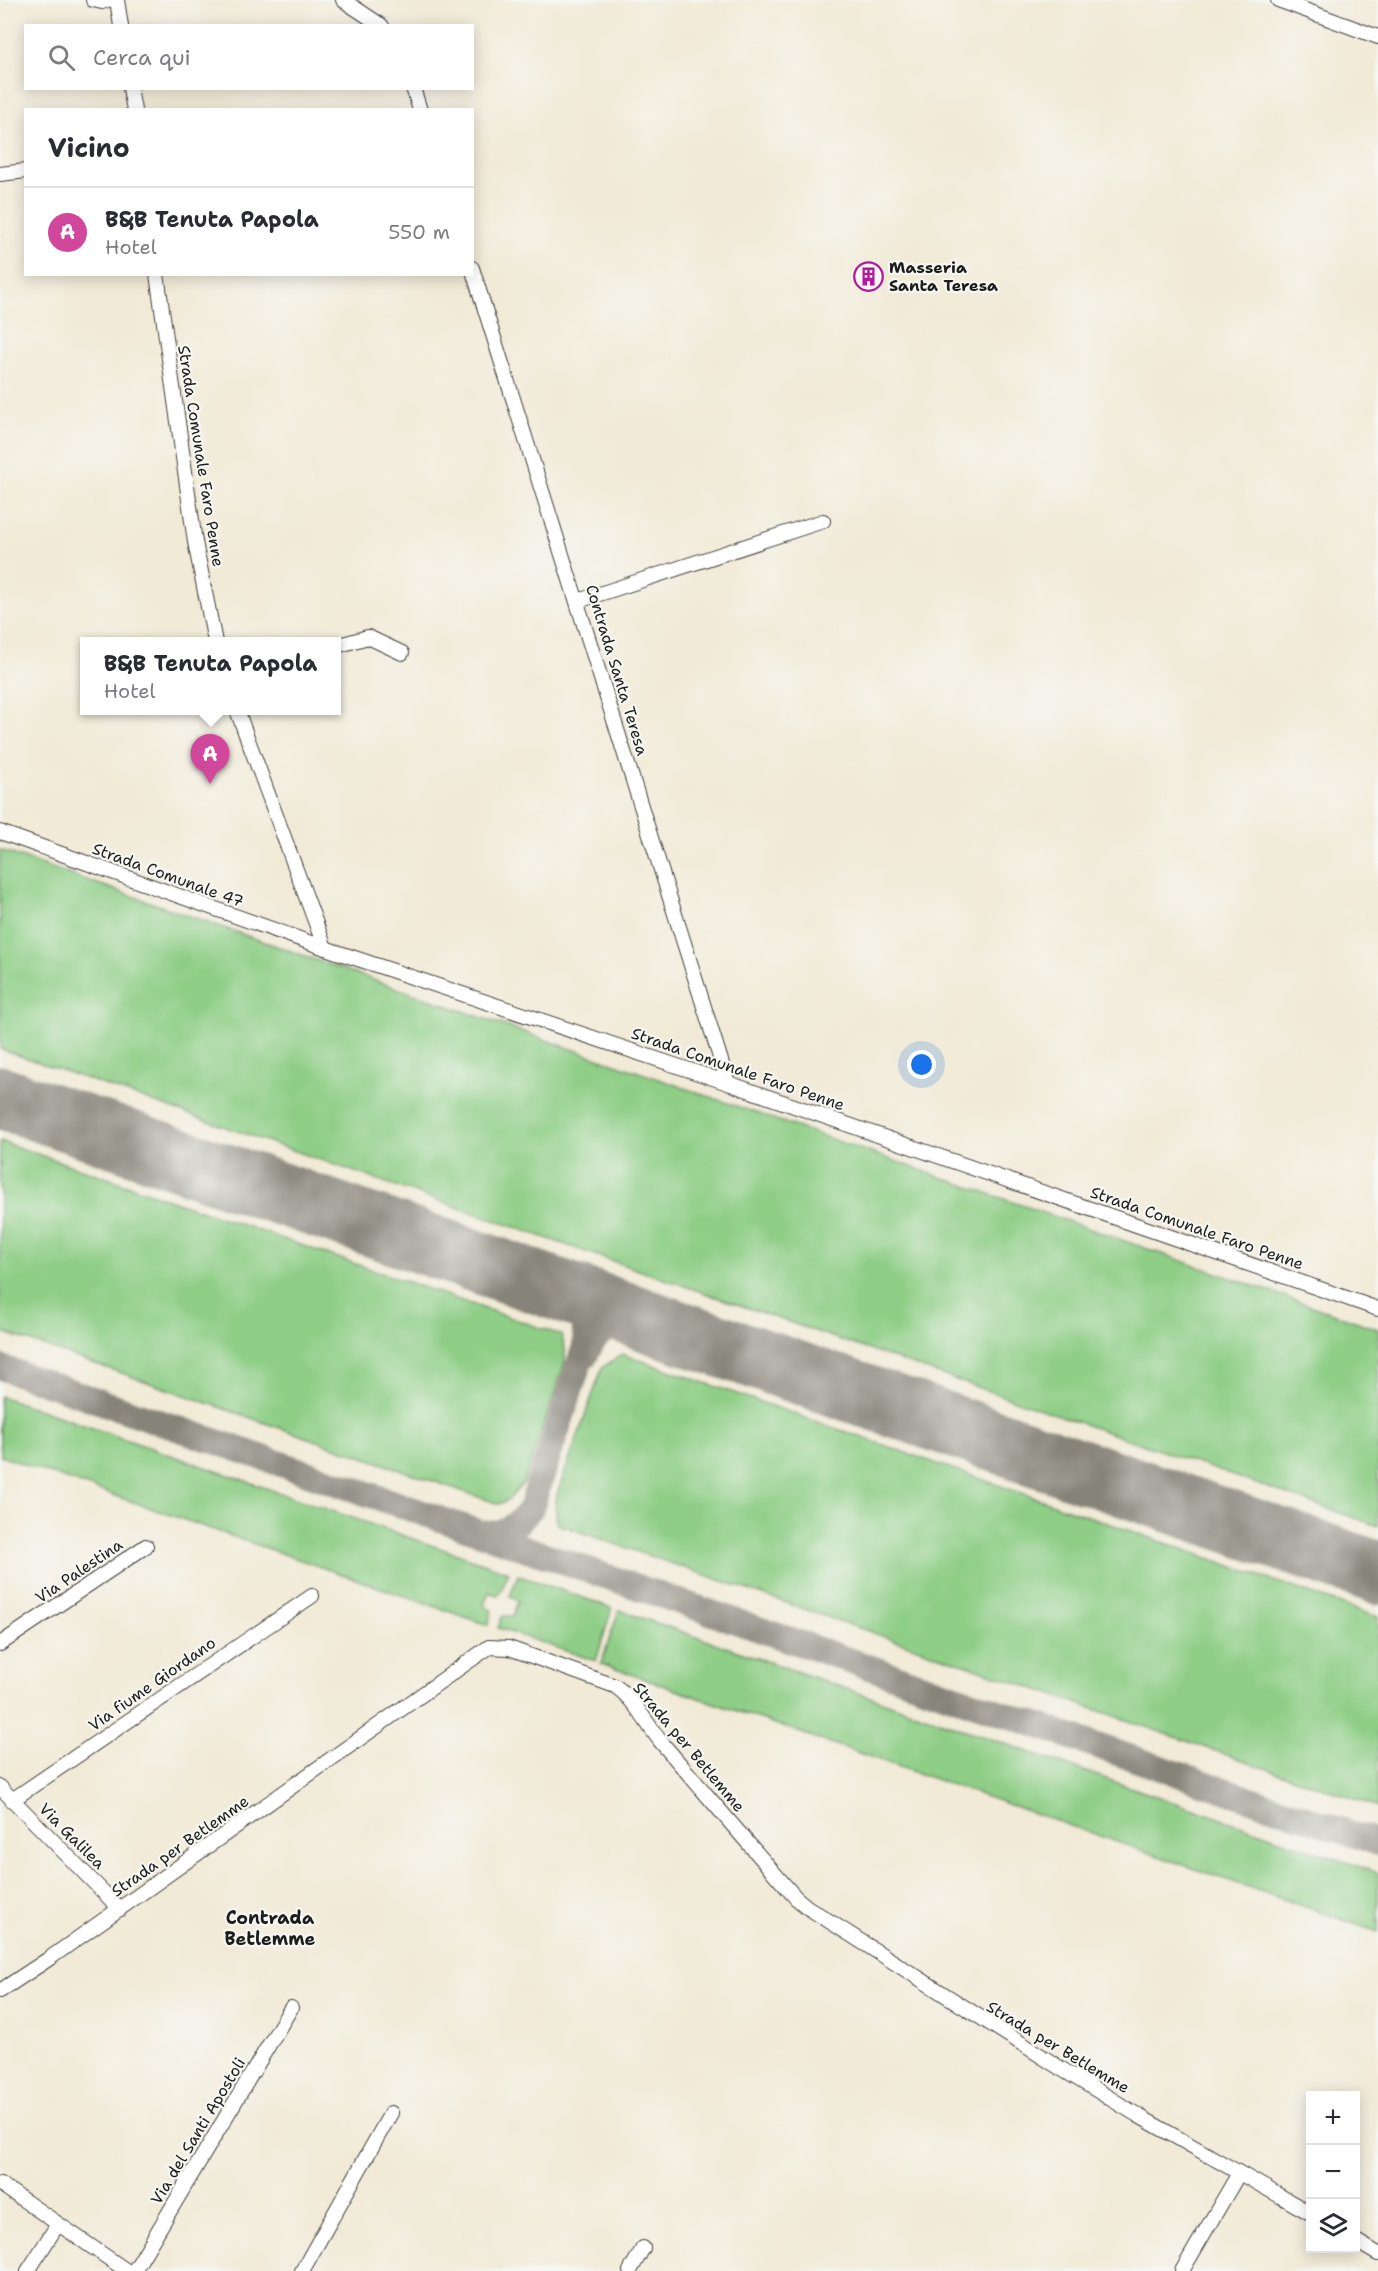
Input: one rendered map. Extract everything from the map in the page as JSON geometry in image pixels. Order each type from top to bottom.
[{"type":"street","points":[[93,0],[102,3],[108,0]]},
{"type":"street","points":[[117,0],[121,24]]},
{"type":"street","points":[[343,0],[379,24]]},
{"type":"street","points":[[1278,0],[1378,37]]},
{"type":"street","points":[[130,90],[134,108]]},
{"type":"street","points":[[414,90],[419,108]]},
{"type":"street","points":[[0,174],[24,171]]},
{"type":"street","name":"Contrada Santa Teresa","points":[[474,274],[728,1083]]},
{"type":"street","name":"Strada Comunale Faro Penne","points":[[157,276],[195,542],[214,637]]},
{"type":"street","points":[[578,601],[823,521]]},
{"type":"street","points":[[341,645],[368,637],[402,653]]},
{"type":"street","points":[[238,715],[325,948]]},
{"type":"street","name":"Strada Comunale 47","points":[[0,832],[325,948]]},
{"type":"street","name":"Strada Comunale Faro Penne","points":[[325,948],[728,1083],[1378,1308]]},
{"type":"street","name":"Via Palestina","points":[[0,1644],[146,1546]]},
{"type":"street","name":"Via fiume Giordano","points":[[12,1800],[312,1596]]},
{"type":"street","name":"Strada per Betlemme","points":[[0,1991],[120,1909],[489,1647],[509,1648],[615,1686],[623,1691],[697,1784],[796,1898],[807,1907],[1059,2068],[1306,2210]]},
{"type":"street","name":"Via Galilea","points":[[0,1787],[120,1909]]},
{"type":"street","name":"Via del Santi Apostoli","points":[[134,2271],[291,2008]]},
{"type":"street","points":[[302,2271],[391,2113]]},
{"type":"street","points":[[1182,2271],[1239,2173]]},
{"type":"street","points":[[0,2184],[127,2271]]},
{"type":"street","points":[[27,2271],[57,2224]]},
{"type":"street","points":[[1360,2243],[1378,2254]]},
{"type":"street","points":[[630,2271],[643,2248]]},
{"type":"green space","points":[[0,850],[1378,1329],[1378,1526],[0,1049]]},
{"type":"green space","points":[[0,1141],[561,1335],[565,1348],[565,1362],[524,1482],[509,1499],[499,1504],[0,1331]]},
{"type":"green space","points":[[622,1354],[1378,1617],[1378,1807],[557,1524],[555,1500],[602,1368]]},
{"type":"green space","points":[[0,1396],[509,1572],[500,1593],[496,1595],[489,1592],[484,1605],[492,1611],[488,1625],[0,1456]]},
{"type":"green space","points":[[518,1575],[612,1608],[596,1661],[498,1628],[502,1616],[513,1616],[518,1601],[510,1596]]},
{"type":"green space","points":[[619,1610],[1378,1873],[1378,1932],[601,1664]]},
{"type":"taxiway","points":[[484,1533],[499,1532],[511,1527],[531,1508],[585,1346],[584,1324],[580,1315],[568,1301],[541,1284]]},
{"type":"taxiway","points":[[585,1356],[600,1334],[617,1324],[639,1323],[664,1326]]},
{"type":"taxiway","points":[[0,1367],[1378,1843]]},
{"type":"runway","points":[[0,1097],[1378,1573]]},
{"type":"place","name":"Masseria Santa Teresa","points":[[868,276]]},
{"type":"place","name":"B&B Tenuta Papola","points":[[210,784]]},
{"type":"district","name":"Contrada Betlemme","points":[[270,1928]]}]
